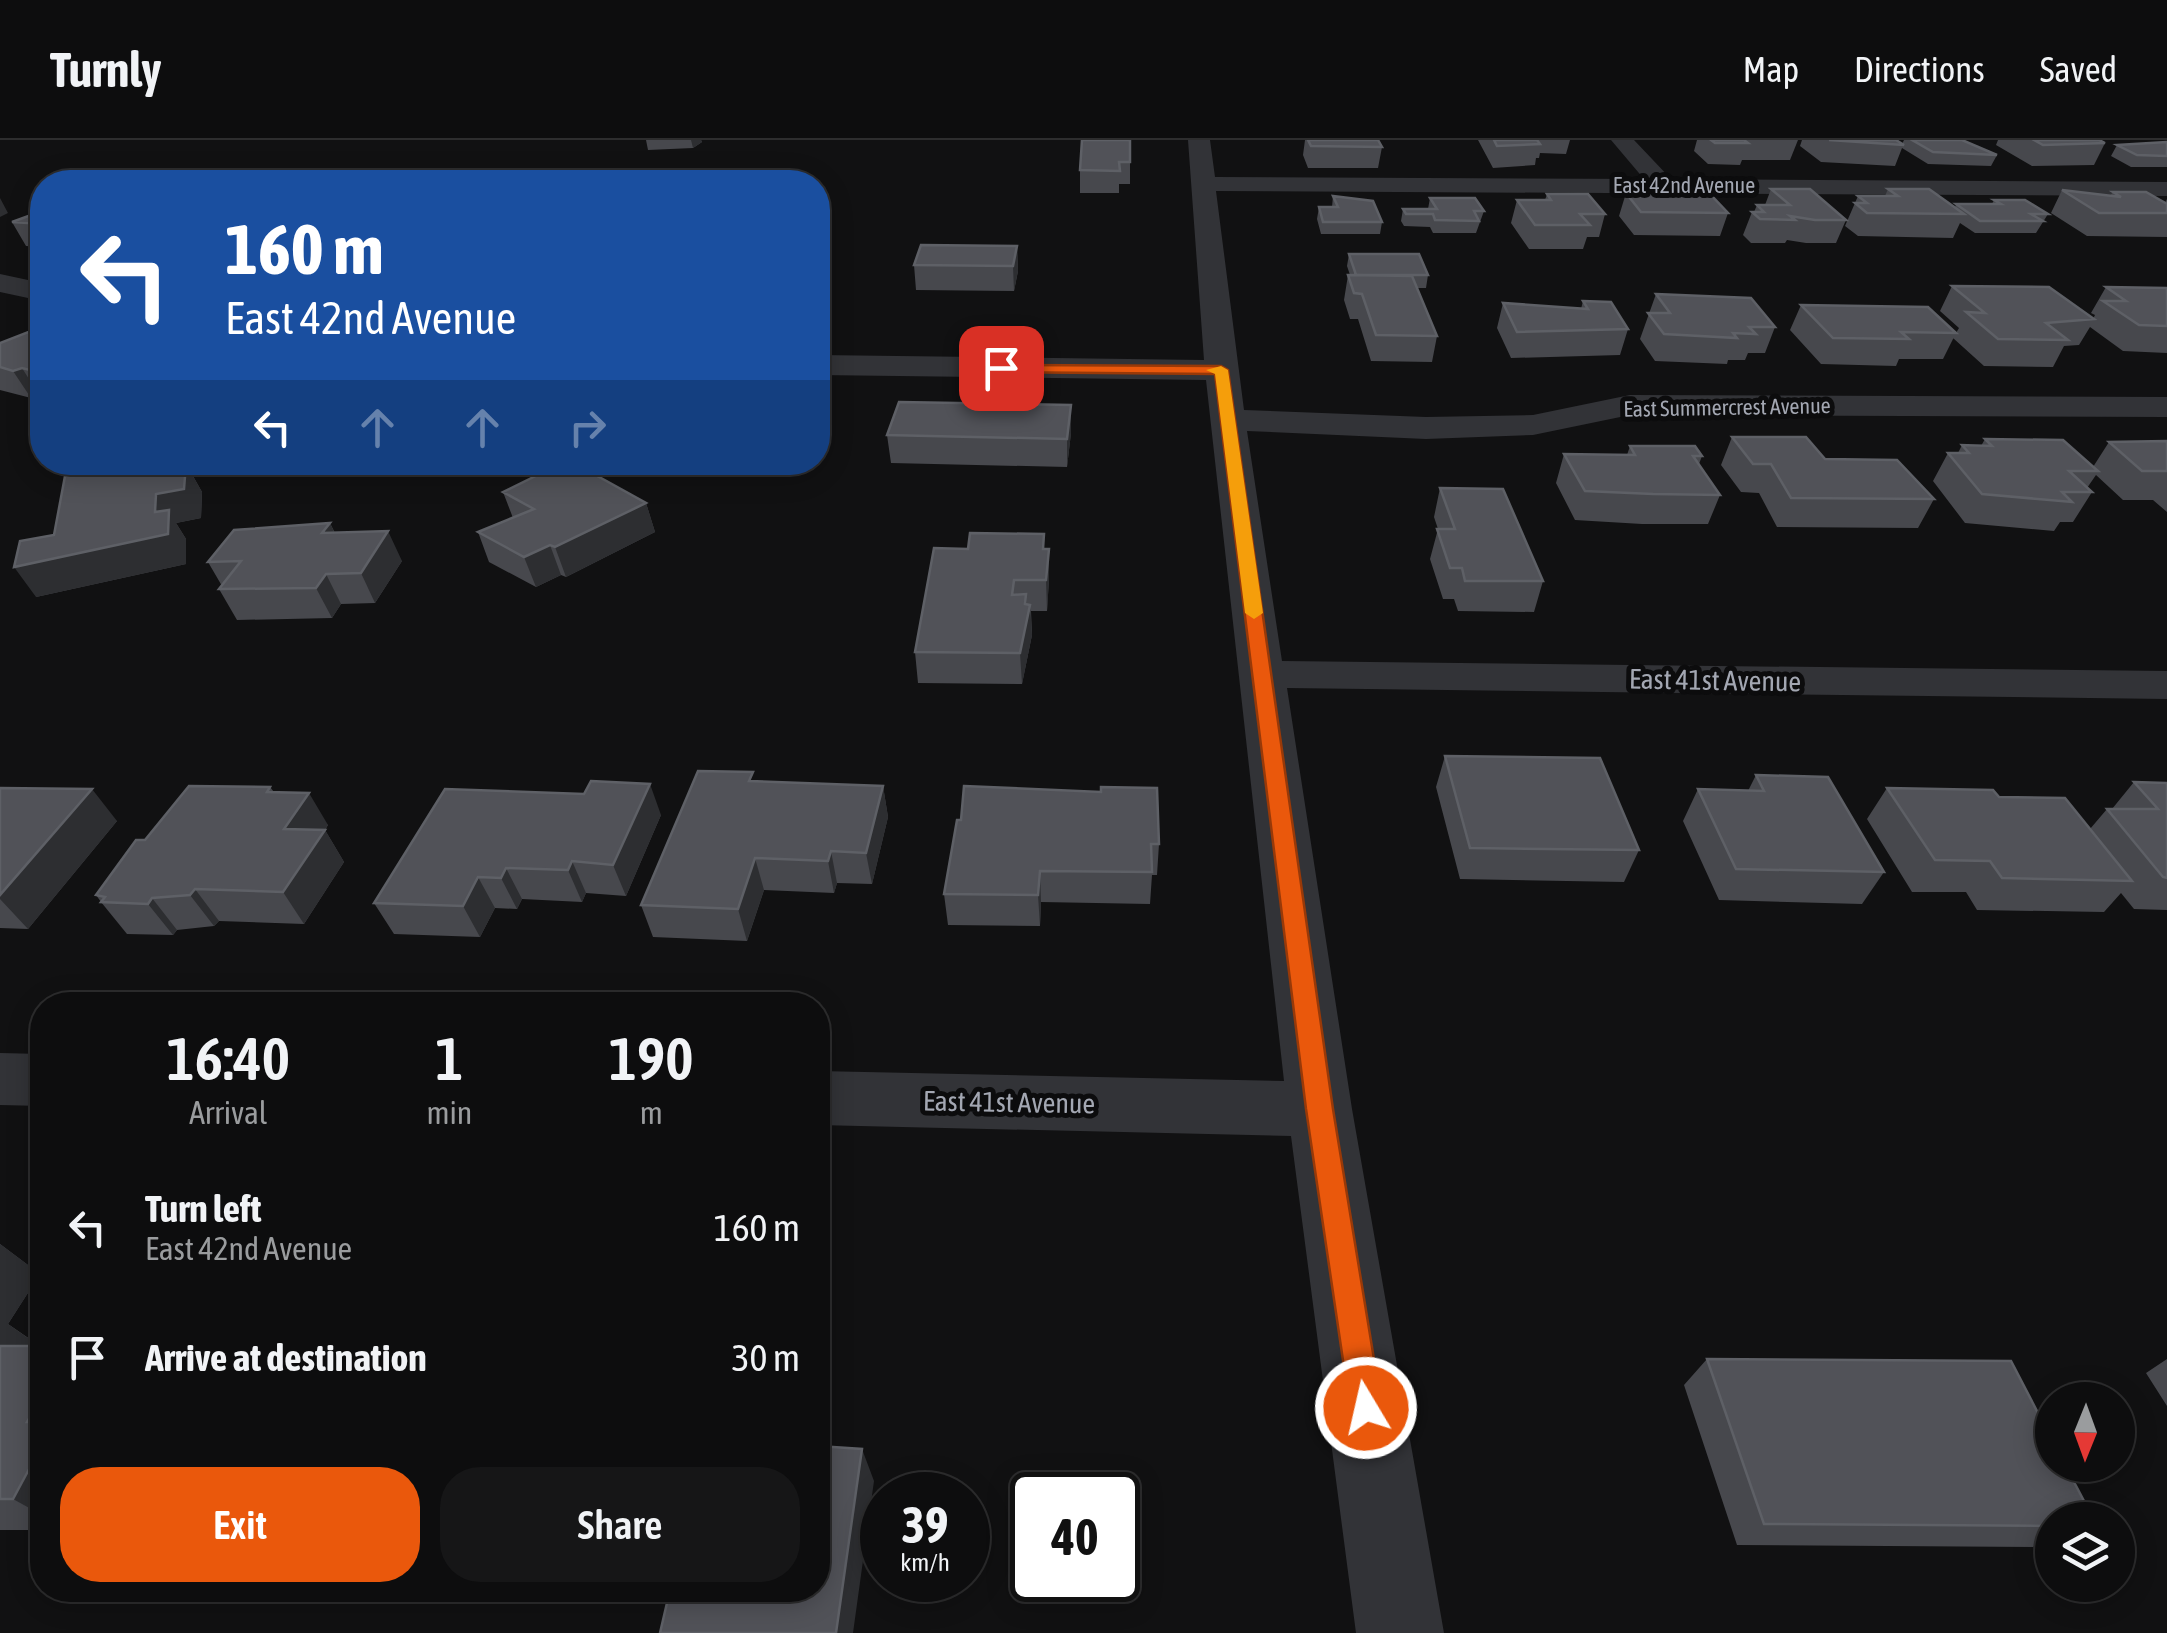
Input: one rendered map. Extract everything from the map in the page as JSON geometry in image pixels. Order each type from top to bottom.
[{"type":"street","points":[[1622,140],[1662,185]]},
{"type":"street","points":[[1200,162],[1225,395],[1320,1109],[1400,1633]]},
{"type":"street","name":"East 42nd Avenue","points":[[1200,162],[1662,185],[2167,189]]},
{"type":"street","points":[[830,366],[1225,395]]},
{"type":"street","name":"East Summercrest Avenue","points":[[1225,395],[1426,428],[1533,424],[1630,405],[2167,408]]},
{"type":"street","name":"East 41st Avenue","points":[[1262,674],[2167,685]]},
{"type":"street","points":[[0,1079],[30,1080]]},
{"type":"street","name":"East 41st Avenue","points":[[830,1098],[1320,1109]]},
{"type":"building","points":[[1082,140],[1130,140],[1130,162],[1119,162],[1120,171],[1080,170]]},
{"type":"building","points":[[1308,140],[1378,140],[1382,147],[1311,146]]},
{"type":"building","points":[[1494,140],[1537,140],[1540,144],[1497,146]]},
{"type":"building","points":[[1711,140],[1744,140],[1748,143],[1715,143]]},
{"type":"building","points":[[1829,140],[1896,140],[1904,145]]},
{"type":"building","points":[[1912,140],[1962,140],[1997,155],[1933,152]]},
{"type":"building","points":[[2034,140],[2099,140],[2105,143],[2043,145]]},
{"type":"building","points":[[2167,142],[2167,156],[2137,155],[2117,145]]},
{"type":"building","points":[[1771,189],[1810,189],[1846,220],[1790,216],[1795,220],[1760,219],[1752,212],[1764,212],[1757,205],[1790,205]]},
{"type":"building","points":[[1888,189],[1929,189],[1964,214],[1867,213],[1855,203],[1867,203],[1858,196],[1898,196]]},
{"type":"building","points":[[2062,190],[2121,197],[2113,192],[2146,192],[2167,204],[2167,213],[2099,213]]},
{"type":"building","points":[[1626,193],[1710,194],[1728,213],[1641,212]]},
{"type":"building","points":[[1547,194],[1588,194],[1605,214],[1580,214],[1590,225],[1535,225],[1517,200],[1551,200]]},
{"type":"building","points":[[1333,196],[1373,201],[1382,222],[1323,222],[1319,207],[1338,207]]},
{"type":"building","points":[[1430,198],[1475,198],[1484,211],[1474,211],[1479,221],[1435,220],[1433,214],[1406,214],[1403,209],[1437,209]]},
{"type":"building","points":[[1994,200],[2025,200],[2048,214],[2031,214],[2043,221],[1980,221],[1956,204],[2001,204]]},
{"type":"building","points":[[30,215],[30,223],[12,222]]},
{"type":"building","points":[[921,245],[1017,246],[1013,266],[914,265]]},
{"type":"building","points":[[1349,254],[1419,254],[1428,275],[1356,275]]},
{"type":"building","points":[[1348,275],[1412,276],[1437,336],[1376,335],[1362,294],[1354,293]]},
{"type":"building","points":[[1952,286],[2049,287],[2094,319],[2046,323],[2068,340],[1998,339],[1966,312],[1985,313]]},
{"type":"building","points":[[2106,287],[2167,288],[2167,326],[2139,325],[2103,301],[2126,301]]},
{"type":"building","points":[[1656,294],[1751,298],[1775,327],[1749,327],[1756,334],[1733,333],[1737,338],[1664,334],[1648,313],[1670,313]]},
{"type":"building","points":[[1583,301],[1611,302],[1628,329],[1517,332],[1503,303],[1588,309]]},
{"type":"building","points":[[1801,305],[1928,307],[1956,333],[1901,332],[1909,339],[1833,338]]},
{"type":"building","points":[[30,331],[30,370],[0,367],[0,343]]},
{"type":"building","points":[[899,402],[1071,405],[1067,439],[887,435]]},
{"type":"building","points":[[1732,437],[1806,437],[1825,459],[1897,460],[1934,499],[1791,498],[1771,464],[1753,464]]},
{"type":"building","points":[[1985,439],[2063,440],[2098,471],[2069,471],[2092,492],[2062,492],[2072,502],[1982,494],[1948,453],[1969,453],[1962,445],[1992,446]]},
{"type":"building","points":[[2167,441],[2167,471],[2142,471],[2109,442]]},
{"type":"building","points":[[1630,446],[1695,446],[1702,456],[1693,456],[1720,495],[1585,491],[1564,454],[1635,455]]},
{"type":"building","points":[[185,475],[184,489],[156,494],[155,512],[169,510],[168,534],[14,567],[20,541],[54,535],[65,476]]},
{"type":"building","points":[[538,475],[595,475],[646,503],[555,547],[550,545],[524,557],[478,532],[534,509],[503,492]]},
{"type":"building","points":[[1440,488],[1503,489],[1543,581],[1465,581],[1462,568],[1450,568],[1437,529],[1455,529]]},
{"type":"building","points":[[330,523],[322,533],[388,531],[361,573],[326,574],[316,588],[219,589],[241,561],[208,562],[234,530]]},
{"type":"building","points":[[970,533],[1044,534],[1043,549],[1049,549],[1046,580],[1014,580],[1012,595],[1026,594],[1025,604],[1030,605],[1020,653],[915,652],[934,548],[968,549]]},
{"type":"building","points":[[1445,756],[1600,758],[1639,850],[1470,848]]},
{"type":"building","points":[[698,771],[753,772],[749,781],[883,786],[866,853],[831,851],[828,861],[755,858],[738,909],[641,905]]},
{"type":"building","points":[[1756,775],[1828,777],[1884,872],[1736,869],[1698,789],[1764,791]]},
{"type":"building","points":[[591,781],[650,784],[613,865],[572,861],[568,870],[506,868],[501,878],[478,877],[463,906],[374,903],[445,789],[584,794]]},
{"type":"building","points":[[2134,782],[2167,783],[2167,878],[2107,809],[2158,809]]},
{"type":"building","points":[[189,786],[270,787],[267,792],[309,793],[284,829],[325,830],[283,892],[195,889],[190,895],[152,898],[148,904],[101,902],[105,897],[96,895],[136,840],[145,840]]},
{"type":"building","points":[[964,786],[1101,792],[1101,787],[1157,788],[1159,844],[1151,844],[1152,872],[1040,871],[1038,895],[944,894],[957,820],[961,820]]},
{"type":"building","points":[[0,788],[92,789],[0,895]]},
{"type":"building","points":[[1887,788],[1993,790],[1999,797],[2065,798],[2132,881],[2002,878],[1990,861],[1935,860]]},
{"type":"building","points":[[0,1346],[30,1346],[30,1467],[13,1499],[0,1499]]},
{"type":"building","points":[[1707,1359],[2011,1361],[2035,1407],[2035,1482],[2074,1482],[2085,1502],[2035,1502],[2035,1526],[1764,1524]]},
{"type":"building","points":[[830,1447],[862,1449],[836,1633],[660,1633],[667,1602],[830,1602]]},
{"type":"slow traffic","points":[[1213,370],[1221,370],[1254,613]]},
{"type":"route","points":[[1001,368],[1221,370],[1320,1109],[1366,1408]]}]
